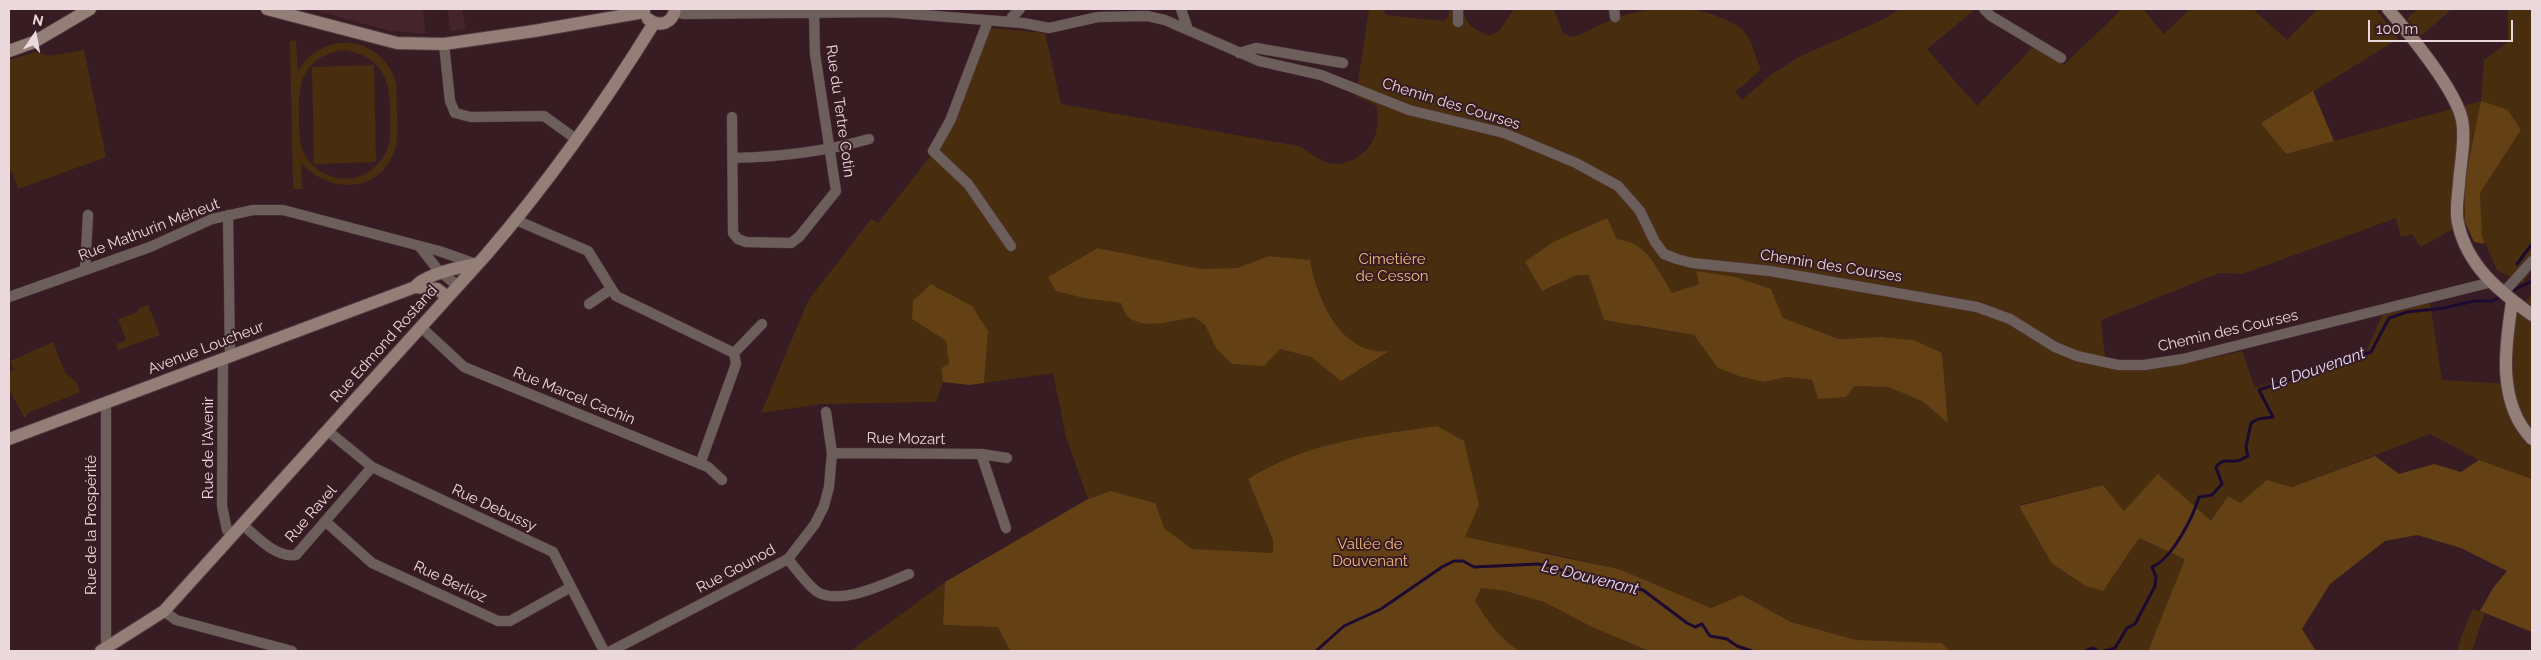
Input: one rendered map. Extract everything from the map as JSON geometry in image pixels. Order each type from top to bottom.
[{"type":"street","points":[[9,51],[34,42],[90,9]]},
{"type":"street","points":[[267,9],[397,43],[444,44],[534,31],[644,10],[654,24],[667,23],[675,10]]},
{"type":"street","points":[[1162,9],[1164,20]]},
{"type":"street","points":[[1181,9],[1188,30]]},
{"type":"street","points":[[1458,9],[1458,22]]},
{"type":"street","points":[[1984,9],[1991,16],[2061,58]]},
{"type":"street","points":[[2388,9],[2432,66],[2449,92],[2462,119],[2457,222],[2466,244],[2482,275],[2532,315]]},
{"type":"street","name":"Chemin des Courses","points":[[675,10],[683,14],[886,11],[988,21],[1014,13],[1049,28],[1098,17],[1130,15],[1164,20],[1259,61],[1322,75],[1409,110],[1504,133],[1576,163],[1618,186],[1640,211],[1654,242],[1664,254],[1677,259],[1770,271],[1977,307],[2010,319],[2055,347],[2077,356],[2118,365],[2144,365],[2183,359],[2492,282]]},
{"type":"street","name":"Rue du Tertre Cotin","points":[[732,158],[733,233],[738,239],[746,242],[791,243],[799,237],[836,191],[815,54],[814,12]]},
{"type":"street","points":[[988,21],[950,121],[933,151],[968,184],[1011,246]]},
{"type":"street","name":"Rue Edmond Rostand","points":[[105,649],[164,611],[422,328],[516,220],[619,80],[654,24]]},
{"type":"street","points":[[444,44],[450,100],[455,113],[471,117],[544,116],[576,139]]},
{"type":"street","points":[[1239,53],[1256,48],[1343,63]]},
{"type":"street","points":[[732,117],[732,158],[772,157],[830,149],[870,139]]},
{"type":"street","name":"Rue Mathurin Méheut","points":[[9,297],[150,247],[198,224],[254,210],[283,210],[477,264]]},
{"type":"street","points":[[85,270],[88,215]]},
{"type":"street","name":"Rue de l'Avenir","points":[[228,216],[227,357],[222,506],[227,530],[233,535]]},
{"type":"street","points":[[516,220],[588,251],[616,296],[734,353]]},
{"type":"street","points":[[420,247],[442,273],[458,286]]},
{"type":"street","points":[[2532,261],[2508,297],[2507,336],[2508,389],[2512,406],[2532,438]]},
{"type":"street","name":"Avenue Loucheur","points":[[9,439],[415,286],[419,281],[477,264]]},
{"type":"street","points":[[415,286],[437,289],[448,297]]},
{"type":"street","points":[[588,304],[611,289]]},
{"type":"street","points":[[734,353],[762,324]]},
{"type":"street","name":"Rue Marcel Cachin","points":[[422,328],[464,367],[708,467],[722,480]]},
{"type":"street","points":[[700,464],[736,364],[734,353]]},
{"type":"street","name":"Rue de la Prospérité","points":[[105,649],[106,402]]},
{"type":"street","name":"Rue Gounod","points":[[611,651],[788,559],[815,524],[824,506],[829,487],[832,453],[826,412]]},
{"type":"street","name":"Rue Debussy","points":[[328,431],[372,467],[553,552],[604,651]]},
{"type":"street","name":"Rue Mozart","points":[[832,453],[981,454],[1007,458]]},
{"type":"street","points":[[981,454],[1006,528]]},
{"type":"street","name":"Rue Ravel","points":[[243,525],[269,547],[287,556],[296,555],[372,467]]},
{"type":"street","name":"Rue Berlioz","points":[[325,521],[372,563],[498,621],[510,621],[571,587]]},
{"type":"street","points":[[788,559],[806,582],[818,592],[832,596],[863,592],[909,574]]},
{"type":"street","points":[[164,611],[176,620],[292,651]]},
{"type":"shaded area","points":[[310,9],[423,9],[426,34],[390,31]]},
{"type":"shaded area","points":[[447,9],[462,9],[466,29],[451,31]]},
{"type":"green space","name":"Cimetière de Cesson","points":[[1666,8],[1696,10],[1736,25],[1746,34],[1753,47],[1761,70],[1735,92],[1742,100],[1772,74],[1799,57],[1884,19],[1900,9],[1973,9],[1973,11],[1927,49],[1977,106],[2034,46],[2064,65],[2122,9],[2143,9],[2164,34],[2190,9],[2253,9],[2287,40],[2318,9],[2376,9],[2398,39],[2262,123],[2286,154],[2481,101],[2484,60],[2508,42],[2508,9],[2532,9],[2532,269],[2523,283],[2497,270],[2482,235],[2480,214],[2480,193],[2521,130],[2482,101],[2465,180],[2465,222],[2421,247],[2412,234],[2401,237],[2396,218],[2242,274],[2219,273],[2101,320],[2106,367],[2158,367],[2242,351],[2255,388],[2366,352],[2382,315],[2430,303],[2442,380],[2512,384],[2515,314],[2532,294],[2532,479],[2479,460],[2430,434],[2292,487],[2267,480],[2239,504],[2228,496],[2211,521],[2123,511],[2103,485],[2019,505],[2052,564],[2086,586],[2103,591],[2139,537],[2186,559],[2148,651],[1950,651],[1942,643],[1856,640],[1791,622],[1742,595],[1711,608],[1619,569],[1553,554],[1474,541],[1464,537],[1479,505],[1248,479],[1273,540],[1273,553],[1192,550],[1164,529],[1154,503],[1111,491],[1088,499],[1066,437],[1053,373],[984,383],[988,331],[972,306],[932,284],[912,319],[946,341],[949,364],[941,368],[943,382],[936,402],[821,404],[761,413],[808,301],[871,219],[878,223],[943,140],[989,28],[1045,33],[1061,104],[1298,146],[1329,163],[1344,163],[1358,157],[1369,146],[1376,133],[1377,106],[1356,96],[1369,9],[1384,9],[1385,15],[1443,21],[1448,17],[1449,9],[1463,9],[1468,23],[1488,36],[1499,31],[1514,9],[1554,9],[1563,33],[1571,37],[1609,21],[1637,12]],"holes":[[[1617,239],[1627,241],[1644,251],[1657,267],[1672,294],[1699,284],[1697,271],[1771,289],[1783,318],[1839,339],[1881,337],[1914,340],[1942,353],[1948,423],[1922,401],[1888,387],[1854,386],[1787,377],[1764,382],[1706,350],[1694,335],[1636,326],[1590,275],[1577,275],[1543,291],[1525,263],[1553,242]],[[1099,248],[1201,269],[1237,268],[1269,256],[1310,260],[1313,275],[1325,307],[1334,322],[1357,344],[1371,350],[1388,351],[1341,380],[1311,357],[1280,349],[1216,348],[1205,325],[1194,317],[1167,323],[1127,316],[1121,303],[1083,298],[1056,291]]]},
{"type":"green space","points":[[2417,9],[2452,9],[2421,36],[2407,19]]},
{"type":"green space","points":[[296,40],[298,72],[305,61],[320,49],[348,42],[374,51],[387,64],[396,84],[397,138],[394,152],[386,166],[376,176],[352,185],[338,184],[312,173],[301,163],[302,189],[293,189],[290,41]],"holes":[[[344,50],[360,54],[372,61],[386,80],[390,105],[390,140],[384,156],[373,169],[350,178],[330,176],[313,166],[302,149],[299,128],[300,90],[306,71],[320,58]]]},
{"type":"green space","points":[[84,50],[106,157],[18,189],[12,171],[9,172],[9,60],[36,52],[50,56]]},
{"type":"green space","points":[[374,65],[376,162],[314,164],[312,67]]},
{"type":"green space","points":[[2313,91],[2334,141],[2286,154],[2261,123]]},
{"type":"green space","points":[[2481,101],[2508,110],[2521,130],[2480,193],[2482,235],[2485,244],[2474,242],[2465,222],[2465,180]]},
{"type":"green space","points":[[1607,218],[1617,239],[1637,245],[1644,251],[1656,266],[1672,293],[1699,284],[1696,271],[1735,277],[1771,289],[1783,318],[1839,339],[1881,337],[1914,340],[1942,353],[1948,423],[1922,401],[1888,387],[1854,386],[1846,397],[1818,399],[1812,380],[1787,377],[1764,382],[1739,376],[1718,368],[1694,335],[1604,320],[1589,275],[1577,275],[1542,291],[1525,262],[1553,242]]},
{"type":"green space","points":[[1098,248],[1201,269],[1237,268],[1269,256],[1310,260],[1313,275],[1325,307],[1345,335],[1357,344],[1372,350],[1389,351],[1341,381],[1311,357],[1280,349],[1264,366],[1232,364],[1216,348],[1205,325],[1194,317],[1169,322],[1143,323],[1128,317],[1121,303],[1083,298],[1056,291],[1048,277]]},
{"type":"green space","points":[[931,284],[972,306],[988,331],[984,383],[970,385],[943,382],[941,368],[949,364],[946,341],[912,319],[913,301]]},
{"type":"green space","points":[[148,305],[160,335],[118,350],[116,344],[126,340],[118,319],[138,312],[139,308]]},
{"type":"green space","points":[[53,342],[65,373],[76,381],[80,392],[28,413],[25,418],[9,390],[9,372],[14,370],[10,361]]},
{"type":"green space","name":"Vallée de Douvenant","points":[[1437,426],[1464,441],[1479,505],[1465,537],[1619,569],[1711,608],[1742,595],[1791,622],[1856,640],[1942,643],[1950,651],[1649,651],[1592,627],[1544,602],[1505,591],[1481,588],[1475,601],[1500,636],[1520,651],[1010,651],[998,627],[943,625],[945,582],[1088,499],[1111,491],[1155,503],[1164,528],[1192,549],[1273,553],[1273,540],[1248,479],[1293,457],[1340,442]]},
{"type":"green space","points":[[2375,456],[2399,474],[2434,464],[2461,472],[2479,460],[2532,479],[2532,632],[2480,611],[2493,588],[2507,571],[2461,548],[2417,535],[2385,541],[2330,584],[2302,629],[2316,651],[2148,651],[2185,559],[2139,538],[2103,591],[2086,586],[2052,564],[2019,506],[2103,485],[2124,511],[2158,474],[2211,521],[2228,496],[2240,503],[2267,480],[2292,487]]},
{"type":"green space","points":[[945,582],[943,625],[998,627],[1010,651],[851,651]]},
{"type":"green space","points":[[1480,588],[1505,591],[1544,602],[1592,627],[1649,651],[1520,651],[1500,636],[1479,608],[1475,601]]},
{"type":"green space","points":[[2473,609],[2485,613],[2472,651],[2457,651],[2461,637]]},
{"type":"waterway","points":[[2517,264],[2532,244]]},
{"type":"waterway","name":"Le Douvenant","points":[[2508,293],[2532,281]]},
{"type":"waterway","name":"Le Douvenant","points":[[2104,651],[2115,648],[2127,628],[2135,624],[2155,586],[2156,577],[2152,567],[2160,563],[2174,547],[2187,526],[2199,497],[2212,495],[2222,484],[2216,467],[2218,464],[2223,461],[2238,461],[2248,456],[2246,447],[2251,423],[2258,419],[2273,417],[2259,390],[2371,352],[2389,318],[2407,312],[2444,308],[2474,301],[2492,301],[2503,296]]},
{"type":"waterway","name":"Le Douvenant","points":[[1316,651],[1344,626],[1381,609],[1442,567],[1454,561],[1463,561],[1474,567],[1538,564],[1551,566],[1578,577],[1643,590],[1687,623],[1695,627],[1702,624],[1710,636],[1727,639],[1737,646],[1752,651]]},
{"type":"waterway","name":"Le Douvenant","points":[[2085,651],[2093,648],[2098,651]]}]
